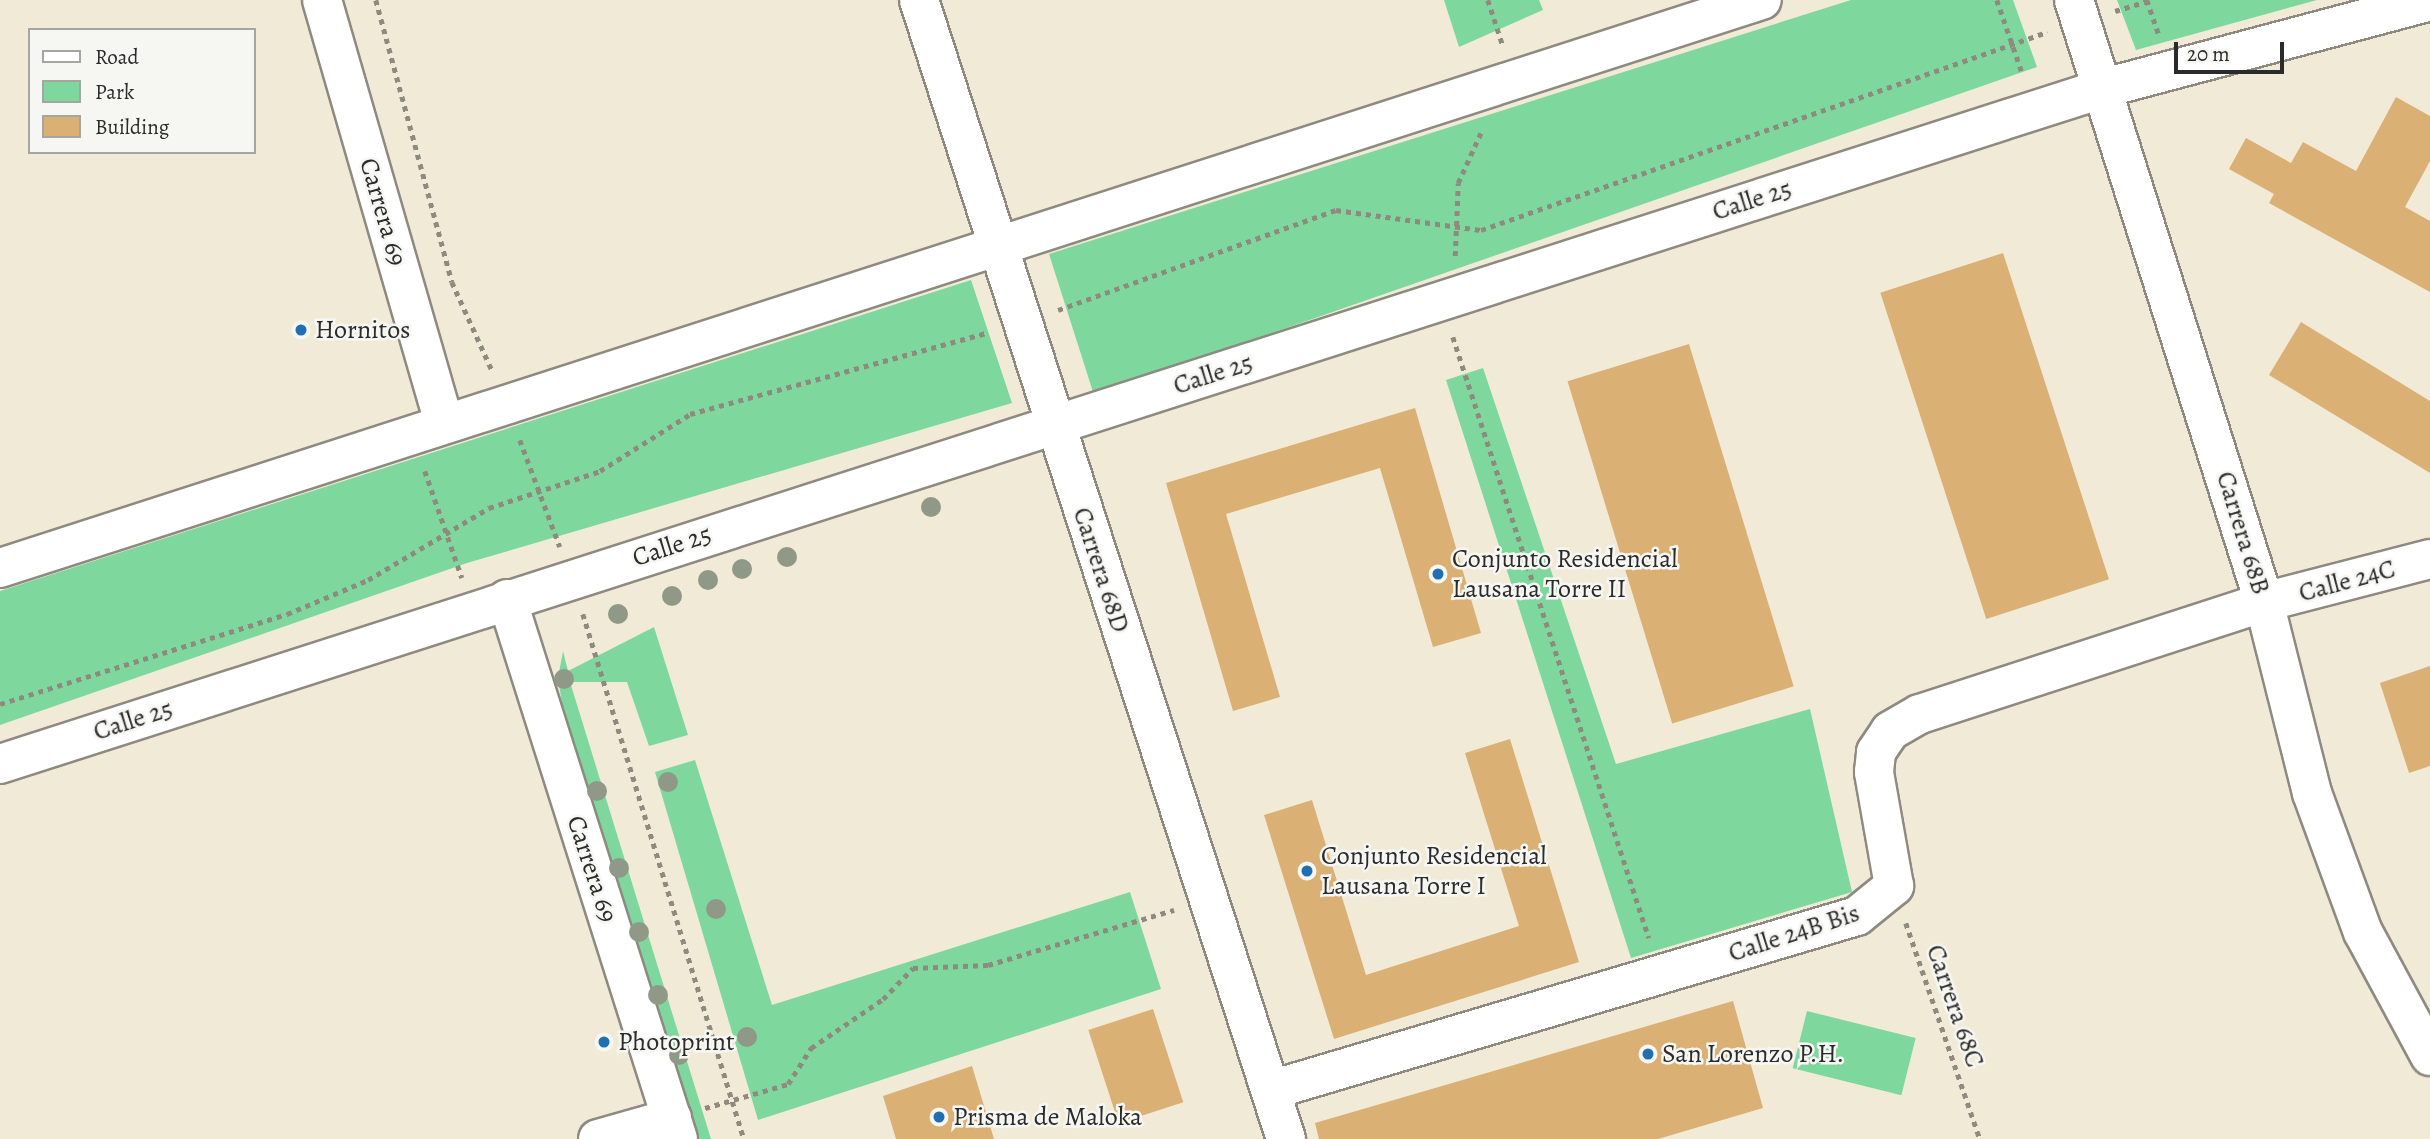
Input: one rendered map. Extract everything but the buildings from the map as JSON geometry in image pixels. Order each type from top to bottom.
[{"type":"street","name":"Carrera 69","points":[[322,0],[428,430]]},
{"type":"street","name":"Carrera 68D","points":[[919,0],[996,250],[1286,1139]]},
{"type":"street","points":[[0,568],[996,250],[1506,71],[1762,0]]},
{"type":"street","name":"Calle 25","points":[[0,764],[489,604],[2104,88],[2430,1]]},
{"type":"street","name":"Carrera 68B","points":[[2078,11],[2264,602],[2312,793],[2363,933],[2430,1056]]},
{"type":"street","name":"Calle 24C","points":[[2264,602],[2430,559]]},
{"type":"street","points":[[1894,886],[1874,772],[1876,751],[1890,731],[1920,714],[2264,602]]},
{"type":"street","name":"Carrera 69","points":[[489,604],[675,1128]]},
{"type":"street","name":"Calle 24B Bis","points":[[1271,1090],[1857,916],[1894,886]]},
{"type":"street","points":[[598,1139],[675,1128]]},
{"type":"path","points":[[1488,0],[1506,71],[1504,103],[1482,128],[1458,183],[1458,226],[1453,276],[1441,300],[1661,974]]},
{"type":"path","points":[[0,704],[287,614],[368,580],[489,508],[600,471],[690,414],[1020,324],[1336,210],[1481,230],[2078,11],[2151,0]]},
{"type":"path","points":[[428,430],[448,533],[489,604]]},
{"type":"path","name":"Carrera 68C","points":[[1894,886],[1980,1139]]},
{"type":"path","points":[[675,1128],[788,1084],[811,1048],[883,999],[913,968],[988,965],[1209,900]]},
{"type":"green space","points":[[1444,0],[1539,0],[1543,10],[1459,47]]},
{"type":"green space","points":[[1851,0],[2013,0],[2037,67],[1094,395],[1049,254]]},
{"type":"green space","points":[[2117,0],[2317,0],[2136,50]]},
{"type":"green space","points":[[971,280],[1012,403],[467,563],[0,725],[0,591]]},
{"type":"green space","points":[[1483,368],[1616,764],[1810,709],[1852,892],[1631,958],[1446,380]]},
{"type":"green space","points":[[654,627],[688,735],[649,746],[627,682],[570,682],[711,1139],[693,1139],[566,729],[558,678],[563,651],[568,671]]},
{"type":"green space","points":[[695,760],[772,1005],[1130,892],[1161,989],[758,1120],[655,772]]},
{"type":"green space","points":[[1807,1011],[1916,1038],[1901,1095],[1793,1068]]},
{"type":"place","name":"Hornitos","points":[[301,330]]},
{"type":"place","name":"Conjunto Residencial Lausana Torre II","points":[[1438,574]]},
{"type":"place","name":"Conjunto Residencial Lausana Torre I","points":[[1307,871]]},
{"type":"place","name":"Photoprint","points":[[604,1042]]},
{"type":"place","name":"San Lorenzo P.H.","points":[[1648,1054]]},
{"type":"place","name":"Prisma de Maloka","points":[[939,1117]]}]
